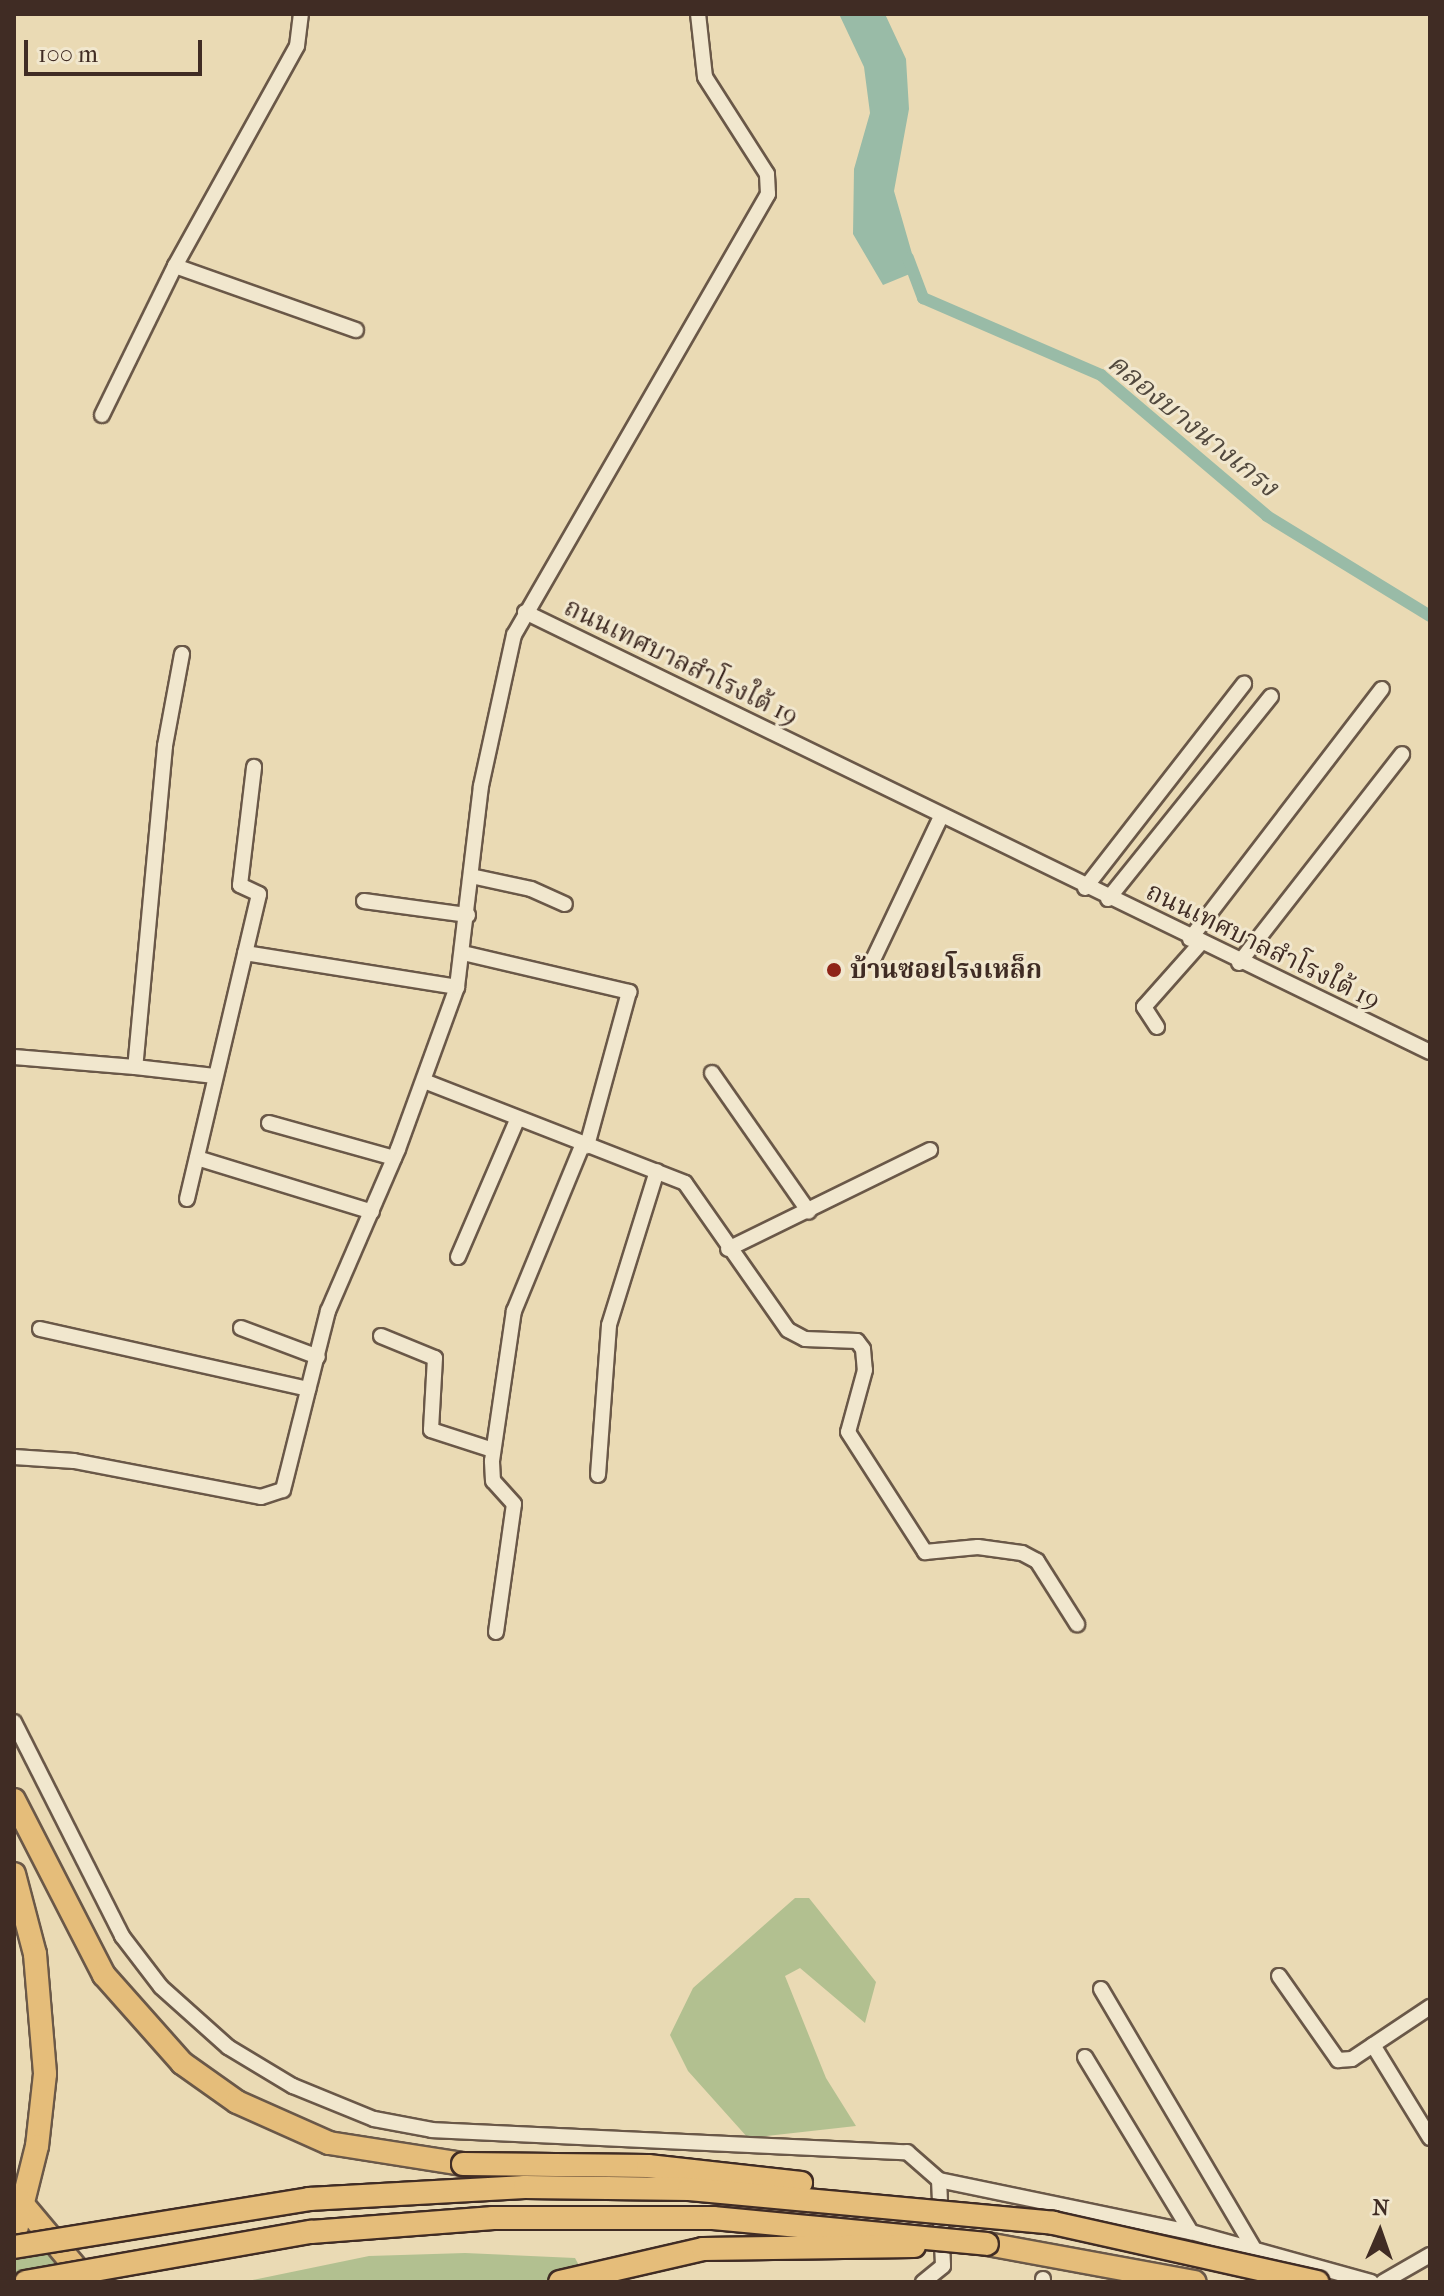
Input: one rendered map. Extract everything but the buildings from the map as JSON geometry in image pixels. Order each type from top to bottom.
[{"type":"highway","points":[[14,1800],[63,1905],[126,2007],[209,2084],[297,2132],[401,2159],[690,2169],[1178,2247],[1318,2282]]},
{"type":"highway","points":[[14,1874],[35,1954],[45,2038],[37,2146],[14,2238]]},
{"type":"highway","points":[[14,2247],[180,2216],[419,2190],[689,2189],[956,2210]]},
{"type":"highway","points":[[14,2192],[88,2282]]},
{"type":"highway","points":[[26,2282],[311,2232],[493,2218],[713,2218],[987,2244],[1195,2282]]},
{"type":"highway","points":[[560,2282],[654,2257],[751,2245],[987,2244]]},
{"type":"street","points":[[102,415],[175,266],[297,46],[301,14]]},
{"type":"street","name":"ถนนเทศบาลสำโรงใต้ 19","points":[[698,14],[705,77],[767,174],[768,194],[519,623],[941,817],[1195,942],[1430,1052]]},
{"type":"street","points":[[175,266],[356,330]]},
{"type":"street","points":[[14,1457],[74,1461],[279,1495],[328,1311],[394,1158],[457,987],[481,786],[519,623]]},
{"type":"street","points":[[135,1067],[165,746],[182,654]]},
{"type":"street","points":[[1085,888],[1244,684]]},
{"type":"street","points":[[1157,1027],[1144,1007],[1382,689]]},
{"type":"street","points":[[1108,899],[1271,696]]},
{"type":"street","points":[[1239,963],[1402,754]]},
{"type":"street","points":[[187,1199],[259,894],[240,885],[254,767]]},
{"type":"street","points":[[872,962],[941,817]]},
{"type":"street","points":[[471,876],[531,889],[565,904]]},
{"type":"street","points":[[364,901],[468,915]]},
{"type":"street","points":[[245,953],[457,987]]},
{"type":"street","points":[[463,953],[629,992],[585,1145],[517,1297],[493,1450],[493,1481],[514,1504],[496,1632]]},
{"type":"street","points":[[14,1057],[214,1076]]},
{"type":"street","points":[[712,1073],[809,1212]]},
{"type":"street","points":[[424,1081],[517,1120],[685,1183],[728,1249],[788,1330],[805,1339],[857,1341],[863,1349],[865,1370],[848,1432],[925,1552],[978,1547],[1022,1553],[1037,1561],[1077,1624]]},
{"type":"street","points":[[458,1257],[517,1120]]},
{"type":"street","points":[[269,1123],[394,1158]]},
{"type":"street","points":[[728,1249],[809,1212],[930,1150]]},
{"type":"street","points":[[197,1158],[372,1212]]},
{"type":"street","points":[[598,1475],[609,1325],[657,1171]]},
{"type":"street","points":[[241,1328],[318,1357]]},
{"type":"street","points":[[40,1329],[308,1389]]},
{"type":"street","points":[[381,1336],[435,1358],[431,1430],[493,1450]]},
{"type":"street","points":[[14,1722],[105,1909],[161,1987],[228,2047],[293,2086],[374,2119],[432,2130],[907,2152],[939,2180],[1191,2232],[1371,2282]]},
{"type":"street","points":[[1279,1976],[1332,2055],[1352,2059],[1430,2007]]},
{"type":"street","points":[[1101,1989],[1256,2248],[1258,2282]]},
{"type":"street","points":[[1373,2045],[1430,2138]]},
{"type":"street","points":[[1085,2057],[1191,2232]]},
{"type":"street","points":[[923,2282],[943,2266],[939,2180]]},
{"type":"street","points":[[1383,2282],[1430,2255]]},
{"type":"shaded area","points":[[839,14],[885,14],[906,59],[909,109],[894,191],[917,271],[883,285],[853,234],[854,169],[870,113],[864,67]]},
{"type":"shaded area","points":[[795,1898],[809,1898],[876,1982],[865,2023],[800,1968],[785,1976],[826,2078],[856,2126],[748,2138],[688,2071],[670,2035],[693,1988]]},
{"type":"shaded area","points":[[14,2208],[75,2282],[14,2282]]},
{"type":"shaded area","points":[[465,2253],[575,2258],[588,2282],[243,2282],[369,2256]]},
{"type":"waterway","name":"คลองบางนางเกรง","points":[[908,258],[923,298],[1101,375],[1267,516],[1430,616]]},
{"type":"place","name":"บ้านซอยโรงเหล็ก","points":[[834,970]]}]
